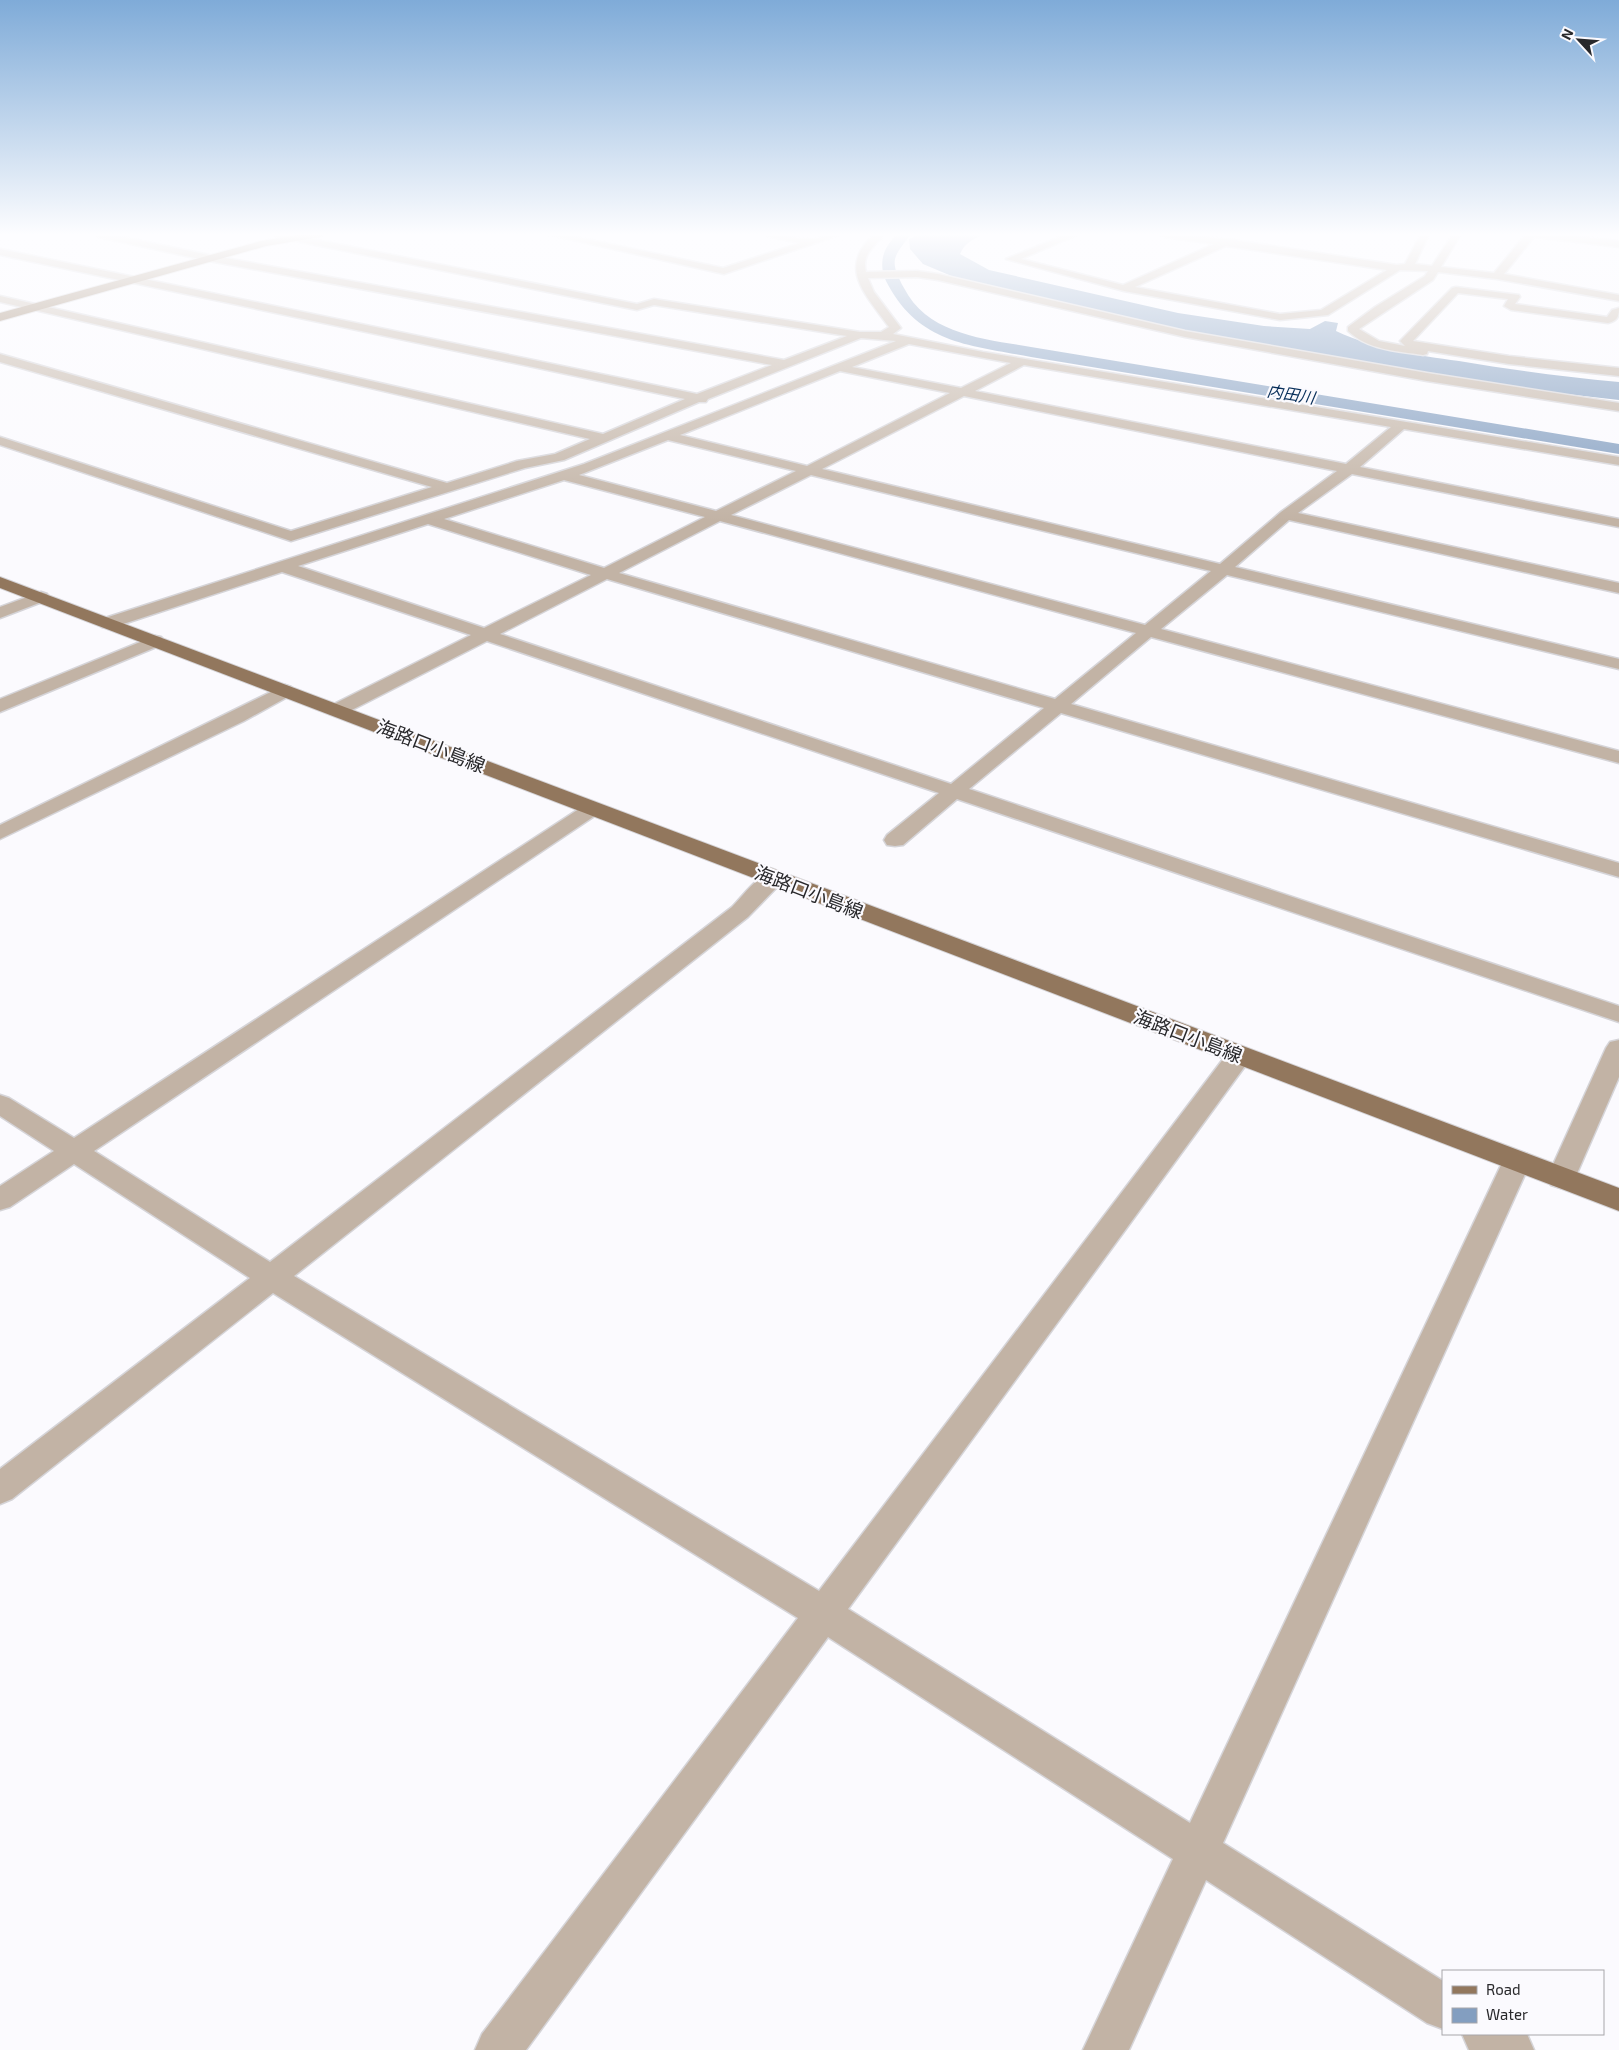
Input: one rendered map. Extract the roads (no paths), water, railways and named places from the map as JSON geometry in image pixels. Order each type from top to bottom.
[{"type":"main road","name":"海路口小島線","points":[[0,582],[1619,1200]]},
{"type":"street","points":[[127,330],[604,438]]},
{"type":"street","points":[[369,330],[736,406]]},
{"type":"street","points":[[599,330],[786,364]]},
{"type":"street","points":[[827,330],[860,335],[883,335],[906,341],[1022,362],[1619,461]]},
{"type":"street","points":[[883,335],[892,330]]},
{"type":"street","points":[[1167,330],[1437,379],[1619,407]]},
{"type":"street","points":[[1353,330],[1356,334],[1368,339],[1403,348],[1619,377]]},
{"type":"street","points":[[1417,330],[1406,341],[1411,345],[1619,372]]},
{"type":"street","points":[[0,441],[291,536],[522,464],[559,457],[698,398],[860,335]]},
{"type":"street","points":[[108,623],[563,475],[666,436],[736,406],[842,368],[906,341]]},
{"type":"street","points":[[0,358],[488,500]]},
{"type":"street","points":[[337,710],[1022,362]]},
{"type":"street","points":[[842,368],[1619,524]]},
{"type":"street","points":[[895,840],[1224,569],[1286,515],[1348,470],[1401,425]]},
{"type":"street","points":[[666,436],[1619,664]]},
{"type":"street","points":[[563,475],[717,518],[1619,757]]},
{"type":"street","points":[[1286,515],[1619,588]]},
{"type":"street","points":[[428,519],[606,574],[1619,870]]},
{"type":"street","points":[[281,566],[1619,1014]]},
{"type":"street","points":[[0,613],[41,597]]},
{"type":"street","points":[[0,706],[155,641]]},
{"type":"street","points":[[0,833],[237,717],[285,691]]},
{"type":"street","points":[[0,1200],[592,809]]},
{"type":"street","points":[[0,1489],[270,1276],[740,912],[773,878]]},
{"type":"street","points":[[1560,1178],[1619,1048]]},
{"type":"street","points":[[498,2050],[1239,1056]]},
{"type":"street","points":[[0,1104],[270,1276],[824,1614],[1442,2006]]},
{"type":"street","points":[[1106,2050],[1518,1162]]},
{"type":"street","points":[[1487,2035],[1511,2050]]},
{"type":"water","points":[[1181,330],[1336,330],[1366,343],[1397,351],[1519,370],[1619,382],[1619,400],[1494,386]]},
{"type":"waterway","name":"内田川","points":[[939,330],[968,340],[1031,352],[1619,449]]}]
